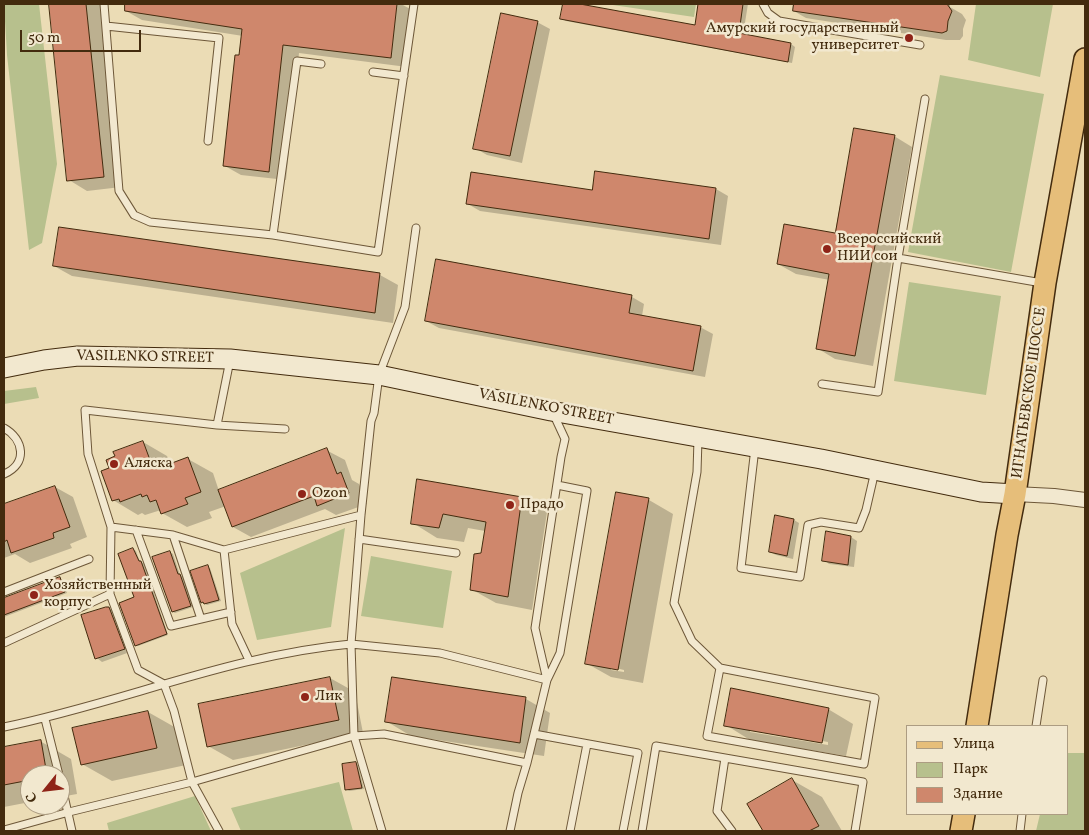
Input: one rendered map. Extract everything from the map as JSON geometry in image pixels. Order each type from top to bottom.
[{"type":"main road","name":"ИГНАТЬЕВСКОЕ ШОССЕ","points":[[977,725],[1015,494],[1045,283],[1085,59]]},
{"type":"main road","name":"VASILENKO STREET","points":[[4,368],[78,356],[230,360],[379,375],[552,410],[875,470],[980,492],[1015,494]]},
{"type":"main road","points":[[961,831],[964,815]]},
{"type":"street","name":"VASILENKO STREET","points":[[1015,494],[1085,500]]},
{"type":"lane","points":[[104,4],[119,191],[134,214],[150,222],[272,235],[378,252],[414,4]]},
{"type":"lane","points":[[763,4],[768,13],[779,21],[920,45]]},
{"type":"lane","points":[[106,26],[219,38],[208,140]]},
{"type":"lane","points":[[272,235],[296,61],[321,64]]},
{"type":"lane","points":[[374,72],[404,76]]},
{"type":"lane","points":[[822,384],[878,392],[924,99]]},
{"type":"lane","points":[[382,831],[354,736],[351,644],[361,515],[379,375],[405,308],[416,228]]},
{"type":"lane","points":[[898,258],[1045,283]]},
{"type":"lane","points":[[217,425],[230,360]]},
{"type":"lane","points":[[219,831],[192,782],[174,711],[164,684],[138,670],[110,594],[111,527],[88,454],[85,410],[217,425],[286,429]]},
{"type":"lane","points":[[547,680],[535,628],[566,439],[552,410]]},
{"type":"lane","points":[[4,428],[12,432],[18,440],[21,451],[19,462],[4,474]]},
{"type":"lane","points":[[698,436],[697,472],[674,603],[692,641],[720,668],[875,698],[864,764],[707,736],[720,668]]},
{"type":"lane","points":[[755,448],[741,568],[800,577],[808,525],[821,522],[859,528],[866,510],[875,470]]},
{"type":"lane","points":[[510,831],[547,680],[560,653],[586,491],[557,485]]},
{"type":"lane","points":[[111,527],[173,535],[224,550],[361,515]]},
{"type":"lane","points":[[136,530],[172,626],[231,612]]},
{"type":"lane","points":[[173,535],[201,619]]},
{"type":"lane","points":[[359,539],[456,553]]},
{"type":"lane","points":[[224,550],[232,624],[249,660]]},
{"type":"lane","points":[[4,592],[89,559]]},
{"type":"lane","points":[[4,642],[110,594]]},
{"type":"lane","points":[[4,727],[45,719],[249,660],[323,646],[351,644],[440,653],[547,680]]},
{"type":"lane","points":[[1036,725],[1043,680]]},
{"type":"lane","points":[[45,719],[57,765]]},
{"type":"lane","points":[[70,812],[192,782],[354,736],[384,734],[527,762]]},
{"type":"lane","points":[[534,734],[638,754],[623,831]]},
{"type":"lane","points":[[570,831],[587,744]]},
{"type":"lane","points":[[642,831],[656,746],[863,782],[855,831]]},
{"type":"lane","points":[[725,758],[717,811],[732,831]]},
{"type":"lane","points":[[4,830],[58,815]]},
{"type":"lane","points":[[69,815],[72,831]]},
{"type":"lane","points":[[1020,831],[1022,815]]},
{"type":"green space","points":[[4,4],[39,4],[57,164],[42,243],[29,250],[7,55]]},
{"type":"green space","points":[[606,4],[696,4],[694,17]]},
{"type":"green space","points":[[976,4],[1053,4],[1040,77],[968,60]]},
{"type":"green space","points":[[940,75],[1044,94],[1011,272],[908,252]]},
{"type":"green space","points":[[909,282],[1001,296],[986,395],[894,381]]},
{"type":"green space","points":[[36,387],[39,398],[4,404],[4,391]]},
{"type":"green space","points":[[345,528],[331,627],[257,640],[240,573]]},
{"type":"green space","points":[[371,556],[452,571],[443,628],[361,616]]},
{"type":"green space","points":[[1069,753],[1085,753],[1085,831],[1036,831],[1040,815],[1069,815]]},
{"type":"green space","points":[[339,782],[353,831],[241,831],[231,808]]},
{"type":"green space","points":[[195,796],[211,831],[109,831],[107,823]]},
{"type":"building","points":[[49,4],[86,4],[104,177],[67,181]]},
{"type":"building","points":[[125,4],[397,4],[391,58],[283,45],[269,172],[223,166],[235,55],[239,55],[242,29],[125,11]]},
{"type":"building","points":[[563,4],[580,4],[695,25],[698,4],[743,4],[739,33],[791,43],[788,62],[560,19]]},
{"type":"building","points":[[794,4],[947,4],[952,11],[947,31],[942,33],[793,11]]},
{"type":"building","points":[[501,13],[538,21],[510,156],[473,149]]},
{"type":"building","name":"Всероссийский НИИ сои","points":[[854,128],[895,135],[855,356],[816,349],[829,274],[777,264],[784,224],[835,233]]},
{"type":"building","points":[[595,171],[716,188],[709,239],[466,204],[471,172],[592,190]]},
{"type":"building","points":[[59,227],[380,273],[375,313],[53,266]]},
{"type":"building","points":[[436,259],[632,295],[629,313],[701,326],[693,371],[425,321]]},
{"type":"building","points":[[143,441],[150,460],[156,458],[158,463],[163,461],[164,466],[188,457],[201,492],[185,498],[188,504],[161,514],[156,500],[150,502],[147,495],[142,497],[141,494],[120,502],[119,499],[112,501],[101,471],[109,468],[106,460],[115,456],[113,452]]},
{"type":"building","points":[[327,448],[337,474],[341,472],[349,493],[317,506],[314,496],[232,527],[218,490]]},
{"type":"building","points":[[417,479],[522,497],[508,597],[470,590],[474,554],[481,553],[486,522],[443,514],[439,528],[411,524]]},
{"type":"building","points":[[55,486],[70,527],[53,533],[54,538],[11,553],[7,540],[4,542],[4,504]]},
{"type":"building","points":[[616,492],[649,498],[618,670],[585,664]]},
{"type":"building","points":[[775,515],[794,519],[787,556],[769,552]]},
{"type":"building","points":[[826,531],[851,536],[848,565],[822,561]]},
{"type":"building","points":[[133,548],[139,561],[141,561],[167,634],[135,646],[119,603],[134,597],[118,554]]},
{"type":"building","points":[[170,551],[191,606],[172,612],[152,557]]},
{"type":"building","points":[[208,565],[219,600],[204,604],[203,602],[201,603],[190,571]]},
{"type":"building","name":"Хозяйственный корпус","points":[[60,577],[65,592],[4,615],[4,598]]},
{"type":"building","points":[[109,607],[125,649],[95,659],[81,615]]},
{"type":"building","points":[[330,677],[339,720],[207,747],[198,704]]},
{"type":"building","points":[[392,677],[526,697],[520,743],[385,722]]},
{"type":"building","points":[[731,688],[829,708],[822,743],[724,726]]},
{"type":"building","points":[[148,711],[157,748],[81,765],[72,728]]},
{"type":"building","points":[[41,740],[45,765],[20,765],[20,782],[4,785],[4,747]]},
{"type":"building","points":[[356,762],[362,788],[345,790],[342,764]]},
{"type":"building","points":[[792,778],[819,826],[809,831],[763,831],[747,804]]},
{"type":"place","name":"Амурский государственный университет","points":[[909,38]]},
{"type":"place","name":"Всероссийский НИИ сои","points":[[827,249]]},
{"type":"place","name":"Аляска","points":[[114,464]]},
{"type":"place","name":"Ozon","points":[[302,494]]},
{"type":"place","name":"Прадо","points":[[510,505]]},
{"type":"place","name":"Хозяйственный корпус","points":[[34,595]]},
{"type":"place","name":"Лик","points":[[305,697]]}]
